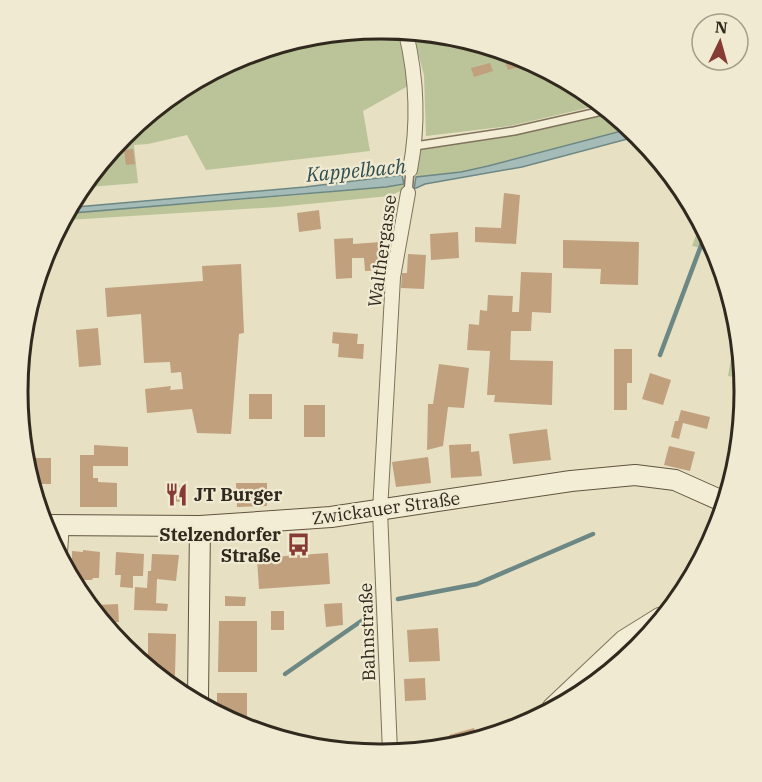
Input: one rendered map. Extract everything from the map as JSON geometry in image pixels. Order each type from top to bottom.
[{"type":"main road","name":"Zwickauer Straße","points":[[54,524],[200,526],[274,522],[380,511],[571,481],[635,475],[675,480],[716,499]]},
{"type":"main road","points":[[198,692],[200,526]]},
{"type":"street","name":"Walthergasse","points":[[407,39],[415,75],[417,103],[415,146],[410,170]]},
{"type":"street","name":"Walthergasse","points":[[380,511],[393,277],[408,193]]},
{"type":"street","name":"Bahnstraße","points":[[380,511],[390,744]]},
{"type":"street","points":[[567,690],[622,638],[646,623]]},
{"type":"lane","points":[[415,146],[513,131],[597,112]]},
{"type":"lane","name":"Walthergasse","points":[[408,193],[410,170]]},
{"type":"green space","points":[[358,39],[402,39],[408,86],[363,111],[370,151],[206,170],[187,135],[134,145],[138,183],[94,187],[132,142],[166,111],[225,75],[268,57],[312,45]]},
{"type":"green space","points":[[415,40],[450,45],[516,65],[557,86],[591,107],[510,126],[426,136],[424,75]]},
{"type":"green space","points":[[600,114],[619,132],[488,166],[461,172],[416,177],[421,150],[515,134]]},
{"type":"green space","points":[[404,184],[403,190],[389,196],[278,207],[73,220],[77,213],[300,195]]},
{"type":"green space","points":[[696,234],[703,248],[692,246]]},
{"type":"green space","points":[[731,356],[733,377],[728,376]]},
{"type":"water","points":[[619,132],[627,139],[522,167],[425,184],[414,189],[416,177],[461,172]]},
{"type":"water","points":[[402,175],[404,184],[77,213],[81,207],[305,187]]},
{"type":"building","points":[[504,61],[518,67],[508,70]]},
{"type":"building","points":[[490,63],[493,71],[474,77],[471,68]]},
{"type":"building","points":[[133,149],[135,164],[126,165],[125,150]]},
{"type":"building","points":[[504,193],[520,195],[516,244],[475,242],[475,227],[501,228]]},
{"type":"building","points":[[319,210],[321,229],[299,232],[297,213]]},
{"type":"building","points":[[458,232],[459,258],[431,260],[430,234]]},
{"type":"building","points":[[353,238],[353,244],[381,242],[382,270],[365,271],[364,258],[352,258],[352,278],[336,279],[334,239]]},
{"type":"building","points":[[563,240],[639,242],[638,285],[600,284],[601,269],[563,268]]},
{"type":"building","points":[[408,254],[426,255],[424,289],[401,288],[402,273],[407,273]]},
{"type":"building","points":[[241,264],[244,333],[239,334],[231,434],[197,433],[192,409],[147,413],[145,389],[171,386],[170,390],[183,389],[181,372],[171,373],[170,362],[144,363],[141,314],[107,317],[105,288],[203,281],[202,266]]},
{"type":"building","points":[[521,272],[552,273],[551,313],[532,312],[531,331],[511,331],[510,360],[553,361],[552,405],[494,402],[495,395],[487,395],[490,351],[467,350],[469,324],[479,325],[480,310],[487,311],[488,295],[513,296],[512,312],[519,312]]},
{"type":"building","points":[[98,328],[101,365],[79,367],[76,330]]},
{"type":"building","points":[[333,332],[358,334],[357,344],[364,344],[363,359],[338,357],[339,344],[332,343]]},
{"type":"building","points":[[614,349],[632,349],[632,383],[627,383],[627,410],[614,410]]},
{"type":"building","points":[[439,364],[469,368],[464,408],[448,407],[443,446],[427,450],[428,404],[433,404]]},
{"type":"building","points":[[650,373],[671,380],[663,405],[642,399]]},
{"type":"building","points":[[249,394],[272,394],[272,419],[249,419]]},
{"type":"building","points":[[304,405],[325,405],[325,437],[304,437]]},
{"type":"building","points":[[681,410],[710,417],[707,429],[683,423],[679,439],[671,437],[675,421],[678,421]]},
{"type":"building","points":[[547,429],[551,460],[513,464],[509,434]]},
{"type":"building","points":[[471,444],[471,452],[479,451],[482,476],[451,478],[449,445]]},
{"type":"building","points":[[94,445],[128,447],[128,466],[93,466],[93,478],[98,478],[98,482],[117,483],[117,507],[80,507],[80,455],[94,455]]},
{"type":"building","points":[[669,446],[695,452],[690,471],[664,465]]},
{"type":"building","points":[[428,457],[431,483],[396,487],[392,462]]},
{"type":"building","points":[[35,458],[51,458],[51,484],[42,484]]},
{"type":"building","points":[[236,483],[267,483],[267,506],[237,507]]},
{"type":"building","points":[[168,485],[183,486],[183,502],[168,501]]},
{"type":"building","points":[[83,550],[100,552],[99,578],[84,580],[72,560],[72,551],[83,552]]},
{"type":"building","points":[[116,552],[144,554],[143,576],[133,576],[133,588],[120,587],[121,575],[115,575]]},
{"type":"building","points":[[328,553],[330,584],[259,589],[257,558]]},
{"type":"building","points":[[152,554],[179,555],[176,581],[157,579],[156,603],[168,604],[167,611],[134,610],[135,587],[147,588]]},
{"type":"building","points":[[225,596],[246,597],[245,606],[225,606]]},
{"type":"building","points":[[342,603],[343,625],[326,627],[324,604]]},
{"type":"building","points":[[118,604],[119,622],[115,622],[100,605]]},
{"type":"building","points":[[271,611],[284,611],[284,630],[271,630]]},
{"type":"building","points":[[219,621],[257,621],[257,672],[218,672]]},
{"type":"building","points":[[438,628],[440,661],[409,662],[407,630]]},
{"type":"building","points":[[148,633],[176,634],[175,676],[148,655]]},
{"type":"building","points":[[425,678],[426,700],[405,701],[404,679]]},
{"type":"building","points":[[217,693],[247,693],[247,717],[225,707],[217,703]]},
{"type":"building","points":[[474,728],[475,730],[450,737],[449,735]]},
{"type":"waterway","points":[[660,355],[701,244]]},
{"type":"waterway","points":[[398,599],[477,584],[593,534]]},
{"type":"waterway","points":[[285,674],[367,617]]},
{"type":"place","name":"JT Burger","points":[[176,494]]},
{"type":"place","name":"Stelzendorfer Straße","points":[[299,544]]},
{"type":"water label","name":"Kappelbach","points":[[356,170]]}]
